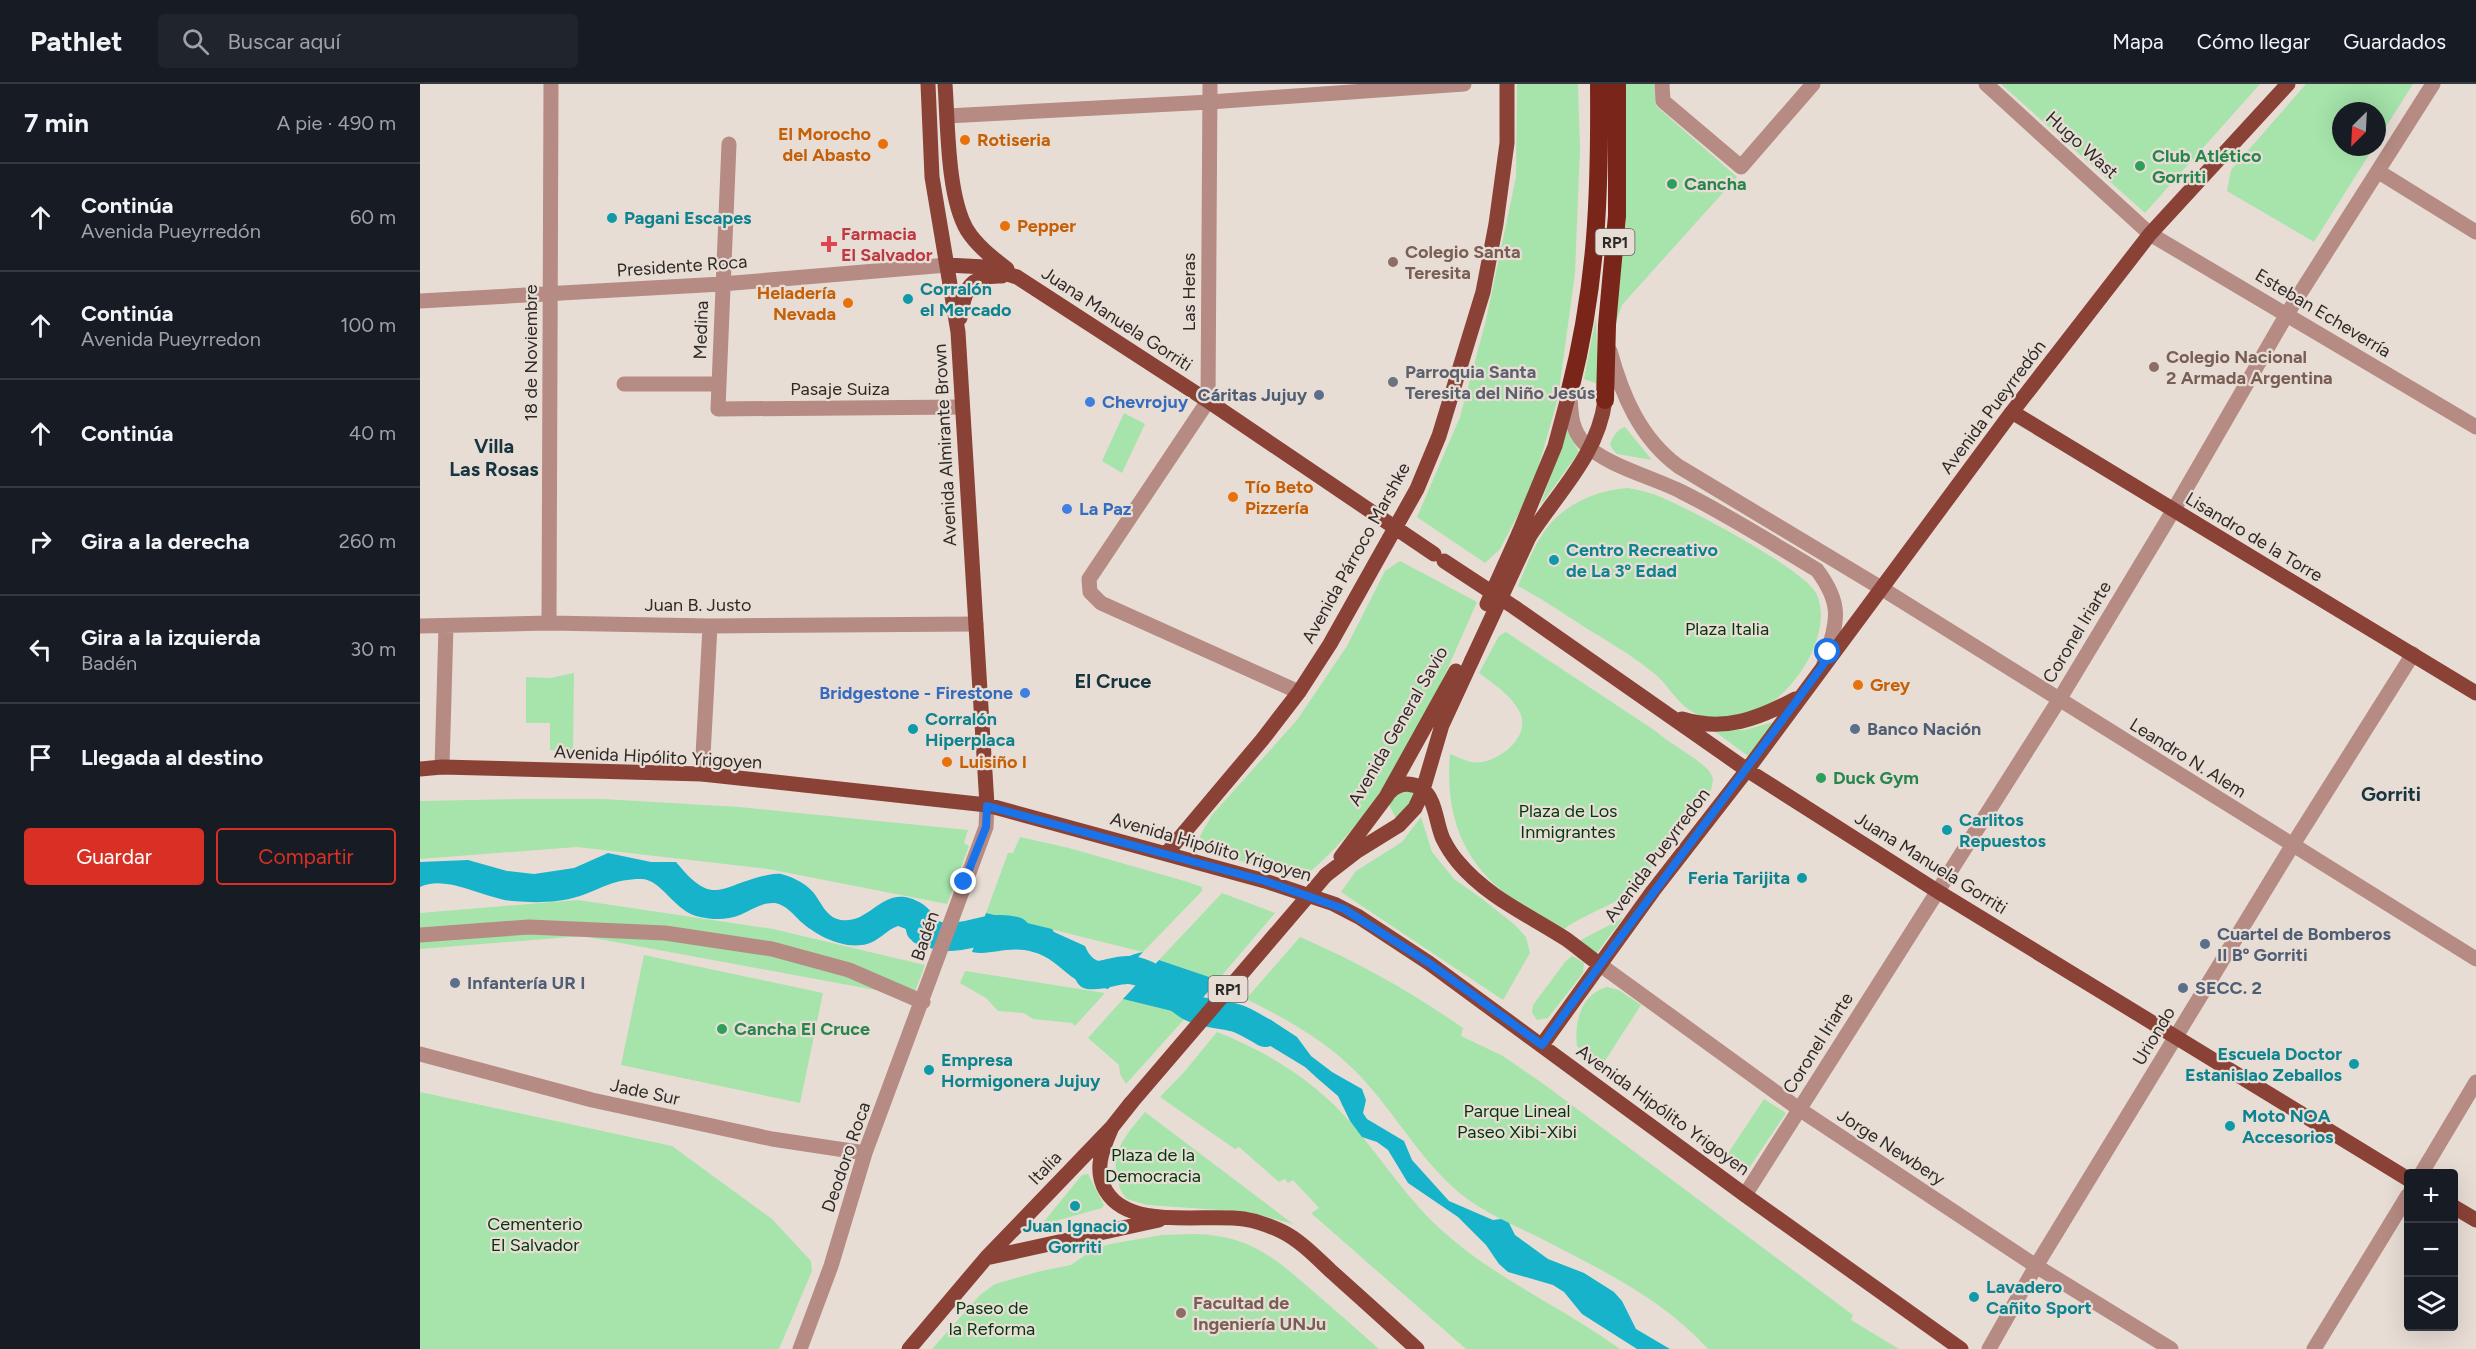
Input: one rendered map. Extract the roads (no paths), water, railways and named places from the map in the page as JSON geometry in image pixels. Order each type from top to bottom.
[{"type":"highway","name":"Avenida General Savio","points":[[1570,390],[1586,321],[1593,274],[1599,184],[1599,84]]},
{"type":"highway","name":"Avenida General Savio","points":[[1605,400],[1607,326],[1618,205],[1617,84]]},
{"type":"main road","name":"Avenida Almirante Brown","points":[[928,84],[932,177],[958,332],[987,806]]},
{"type":"main road","points":[[945,84],[953,181],[963,222],[983,249],[1017,277]]},
{"type":"main road","name":"Avenida Párroco Marshke","points":[[1166,854],[1262,740],[1299,692],[1330,644],[1417,489],[1439,436],[1483,292],[1496,224],[1507,143],[1507,84]]},
{"type":"main road","name":"Avenida Pueyrredón","points":[[1747,770],[2012,412],[2150,234],[2288,84]]},
{"type":"main road","name":"Juana Manuela Gorriti","points":[[947,265],[985,267],[1017,277],[1208,401],[1514,607],[1747,770],[1937,891],[2404,1176]]},
{"type":"main road","points":[[958,332],[964,296],[972,283],[986,277],[1017,277]]},
{"type":"main road","name":"Avenida General Savio","points":[[1326,875],[1399,825],[1415,808],[1468,657],[1524,535],[1556,446],[1570,390]]},
{"type":"main road","name":"Avenida General Savio","points":[[1524,535],[1578,469],[1602,419],[1605,400]]},
{"type":"main road","name":"Lisandro de la Torre","points":[[2012,412],[2476,693]]},
{"type":"main road","name":"Avenida General Savio","points":[[1326,875],[1386,797],[1468,657]]},
{"type":"main road","points":[[1666,713],[1695,723],[1736,724],[1765,715],[1801,696]]},
{"type":"main road","name":"RP1","points":[[1434,752],[1437,821]]},
{"type":"main road","name":"Avenida Hipólito Yrigoyen","points":[[420,769],[442,767],[702,774],[987,806],[1273,884],[1344,909],[1429,963],[1745,1195],[1961,1349]]},
{"type":"main road","name":"Avenida Pueyrredon","points":[[1542,1045],[1599,964],[1747,770]]},
{"type":"main road","name":"RP1","points":[[1386,797],[1390,790],[1400,785],[1412,785],[1423,790],[1431,801],[1442,837],[1457,862],[1502,901],[1567,940],[1599,964]]},
{"type":"main road","name":"Italia","points":[[909,1349],[986,1258],[1112,1126],[1326,875]]},
{"type":"main road","points":[[1112,1126],[1100,1159],[1100,1173],[1106,1191],[1116,1204],[1124,1209],[1170,1218],[1246,1219],[1285,1233],[1313,1255],[1417,1349]]},
{"type":"main road","points":[[2458,1209],[2476,1220]]},
{"type":"main road","points":[[986,1258],[1170,1218]]},
{"type":"street","name":"18 de Noviembre","points":[[549,623],[551,84]]},
{"type":"street","name":"Las Heras","points":[[1208,401],[1210,84]]},
{"type":"street","points":[[947,117],[1464,84]]},
{"type":"street","points":[[1662,84],[1663,101],[1741,167],[1812,84]]},
{"type":"street","name":"Hugo Wast","points":[[1986,84],[2150,234]]},
{"type":"street","name":"Coronel Iriarte","points":[[1745,1195],[2059,700],[2173,511],[2287,314],[2433,84]]},
{"type":"street","name":"Medina","points":[[718,409],[729,144]]},
{"type":"street","points":[[2379,172],[2476,232]]},
{"type":"street","name":"Esteban Echeverría","points":[[2150,234],[2476,427]]},
{"type":"street","name":"Presidente Roca","points":[[420,301],[722,284],[947,265]]},
{"type":"street","name":"RP1","points":[[1607,342],[1630,408],[1652,441],[1666,457],[1692,475],[1881,588]]},
{"type":"street","points":[[624,384],[719,384]]},
{"type":"street","points":[[1570,390],[1573,427],[1589,448],[1612,462],[1685,493],[1817,570],[1831,589],[1836,605],[1834,629],[1823,665]]},
{"type":"street","points":[[1208,401],[1089,579],[1090,592],[1101,603],[1299,692]]},
{"type":"street","name":"Pasaje Suiza","points":[[718,409],[961,407]]},
{"type":"street","name":"Leandro N. Alem","points":[[1881,588],[2476,959]]},
{"type":"street","name":"Juan B. Justo","points":[[420,626],[549,623],[710,626],[976,624]]},
{"type":"street","points":[[442,767],[446,626]]},
{"type":"street","points":[[702,774],[710,626]]},
{"type":"street","name":"Uriondo","points":[[1989,1349],[2036,1266],[2292,846],[2413,654]]},
{"type":"street","name":"Badén","points":[[932,978],[964,882],[986,827],[987,806]]},
{"type":"street","points":[[420,935],[529,927],[665,933],[772,949],[849,970],[922,1002]]},
{"type":"street","name":"Jorge Newbery","points":[[1599,964],[1799,1109],[2036,1266],[2171,1349]]},
{"type":"street","name":"Deodoro Roca","points":[[800,1349],[828,1275],[865,1153],[932,978]]},
{"type":"street","name":"Jade Sur","points":[[420,1054],[489,1074],[625,1107],[772,1139],[865,1153]]},
{"type":"street","points":[[2423,1169],[2476,1083]]},
{"type":"street","points":[[2314,1349],[2404,1203]]},
{"type":"water","points":[[608,853],[651,862],[676,862],[699,885],[716,890],[770,875],[785,875],[807,886],[827,912],[841,920],[852,920],[862,916],[887,900],[897,897],[908,898],[921,903],[934,918],[930,951],[913,942],[906,929],[898,926],[867,944],[840,943],[814,932],[786,908],[775,903],[761,905],[731,918],[700,917],[683,909],[655,884],[641,879],[616,882],[580,896],[546,902],[512,901],[441,883],[420,887],[420,862],[468,860],[507,871],[534,874],[574,868]]},
{"type":"water","points":[[986,913],[1052,929],[1085,946],[1090,955],[1103,962],[1119,960],[1143,952],[1108,989],[1094,986],[1072,977],[1049,959],[1033,952],[1008,950],[972,952]]},
{"type":"water","points":[[1159,960],[1218,980],[1188,1015],[1123,999]]},
{"type":"water","points":[[1234,1012],[1257,1014],[1297,1037],[1311,1056],[1332,1072],[1362,1089],[1366,1100],[1363,1113],[1367,1119],[1404,1141],[1412,1160],[1449,1201],[1493,1220],[1501,1219],[1509,1223],[1515,1235],[1548,1259],[1584,1273],[1614,1292],[1622,1301],[1636,1329],[1670,1349],[1637,1349],[1582,1314],[1564,1292],[1553,1285],[1508,1272],[1499,1264],[1486,1245],[1458,1217],[1408,1183],[1388,1150],[1377,1142],[1362,1137],[1350,1121],[1338,1096],[1305,1067],[1254,1036],[1223,1025]]},
{"type":"waterway","points":[[919,924],[920,929],[944,937],[998,929],[1016,931]]},
{"type":"waterway","points":[[1089,975],[1125,970],[1139,972],[1154,979],[1192,1008],[1236,1018],[1265,1033]]},
{"type":"place","name":"Rotiseria","points":[[965,140]]},
{"type":"place","name":"El Morocho del Abasto","points":[[883,144]]},
{"type":"place","name":"Club Atlético Gorriti","points":[[2140,166]]},
{"type":"place","name":"Cancha","points":[[1672,184]]},
{"type":"place","name":"Pagani Escapes","points":[[612,218]]},
{"type":"place","name":"Pepper","points":[[1005,226]]},
{"type":"place","name":"Farmacia El Salvador","points":[[829,244]]},
{"type":"place","name":"Colegio Santa Teresita","points":[[1393,262]]},
{"type":"place","name":"Corralón el Mercado","points":[[908,299]]},
{"type":"place","name":"Heladería Nevada","points":[[848,303]]},
{"type":"place","name":"Colegio Nacional 2 Armada Argentina","points":[[2154,367]]},
{"type":"place","name":"Parroquia Santa Teresita del Niño Jesús","points":[[1393,382]]},
{"type":"place","name":"Cáritas Jujuy","points":[[1319,395]]},
{"type":"place","name":"Chevrojuy","points":[[1090,402]]},
{"type":"place","name":"Tío Beto Pizzería","points":[[1233,497]]},
{"type":"place","name":"La Paz","points":[[1067,509]]},
{"type":"place","name":"Centro Recreativo de La 3º Edad","points":[[1554,560]]},
{"type":"place","name":"Grey","points":[[1858,685]]},
{"type":"place","name":"Bridgestone - Firestone","points":[[1025,693]]},
{"type":"place","name":"Corralón Hiperplaca","points":[[913,729]]},
{"type":"place","name":"Banco Nación","points":[[1855,729]]},
{"type":"place","name":"Luisiño I","points":[[947,762]]},
{"type":"place","name":"Duck Gym","points":[[1821,778]]},
{"type":"place","name":"Carlitos Repuestos","points":[[1947,830]]},
{"type":"place","name":"Feria Tarijita","points":[[1802,878]]},
{"type":"place","name":"Cuartel de Bomberos II Bº Gorriti","points":[[2205,944]]},
{"type":"place","name":"Infantería UR I","points":[[455,983]]},
{"type":"place","name":"SECC. 2","points":[[2183,988]]},
{"type":"place","name":"Cancha El Cruce","points":[[722,1029]]},
{"type":"place","name":"Escuela Doctor Estanislao Zeballos","points":[[2354,1064]]},
{"type":"place","name":"Empresa Hormigonera Jujuy","points":[[929,1070]]},
{"type":"place","name":"Moto NOA Accesorios","points":[[2230,1126]]},
{"type":"place","name":"Juan Ignacio Gorriti","points":[[1075,1206]]},
{"type":"place","name":"Lavadero Cañito Sport","points":[[1974,1297]]},
{"type":"place","name":"Facultad de Ingeniería UNJu","points":[[1181,1313]]},
{"type":"district","name":"Villa Las Rosas","points":[[494,458]]},
{"type":"district","name":"El Cruce","points":[[1113,681]]},
{"type":"district","name":"Gorriti","points":[[2391,794]]},
{"type":"park label","name":"Plaza Italia","points":[[1727,629]]},
{"type":"park label","name":"Plaza de Los Inmigrantes","points":[[1568,821]]},
{"type":"park label","name":"Parque Lineal Paseo Xibi-Xibi","points":[[1517,1121]]},
{"type":"park label","name":"Plaza de la Democracia","points":[[1153,1165]]},
{"type":"park label","name":"Cementerio El Salvador","points":[[535,1234]]},
{"type":"park label","name":"Paseo de la Reforma","points":[[992,1318]]}]
